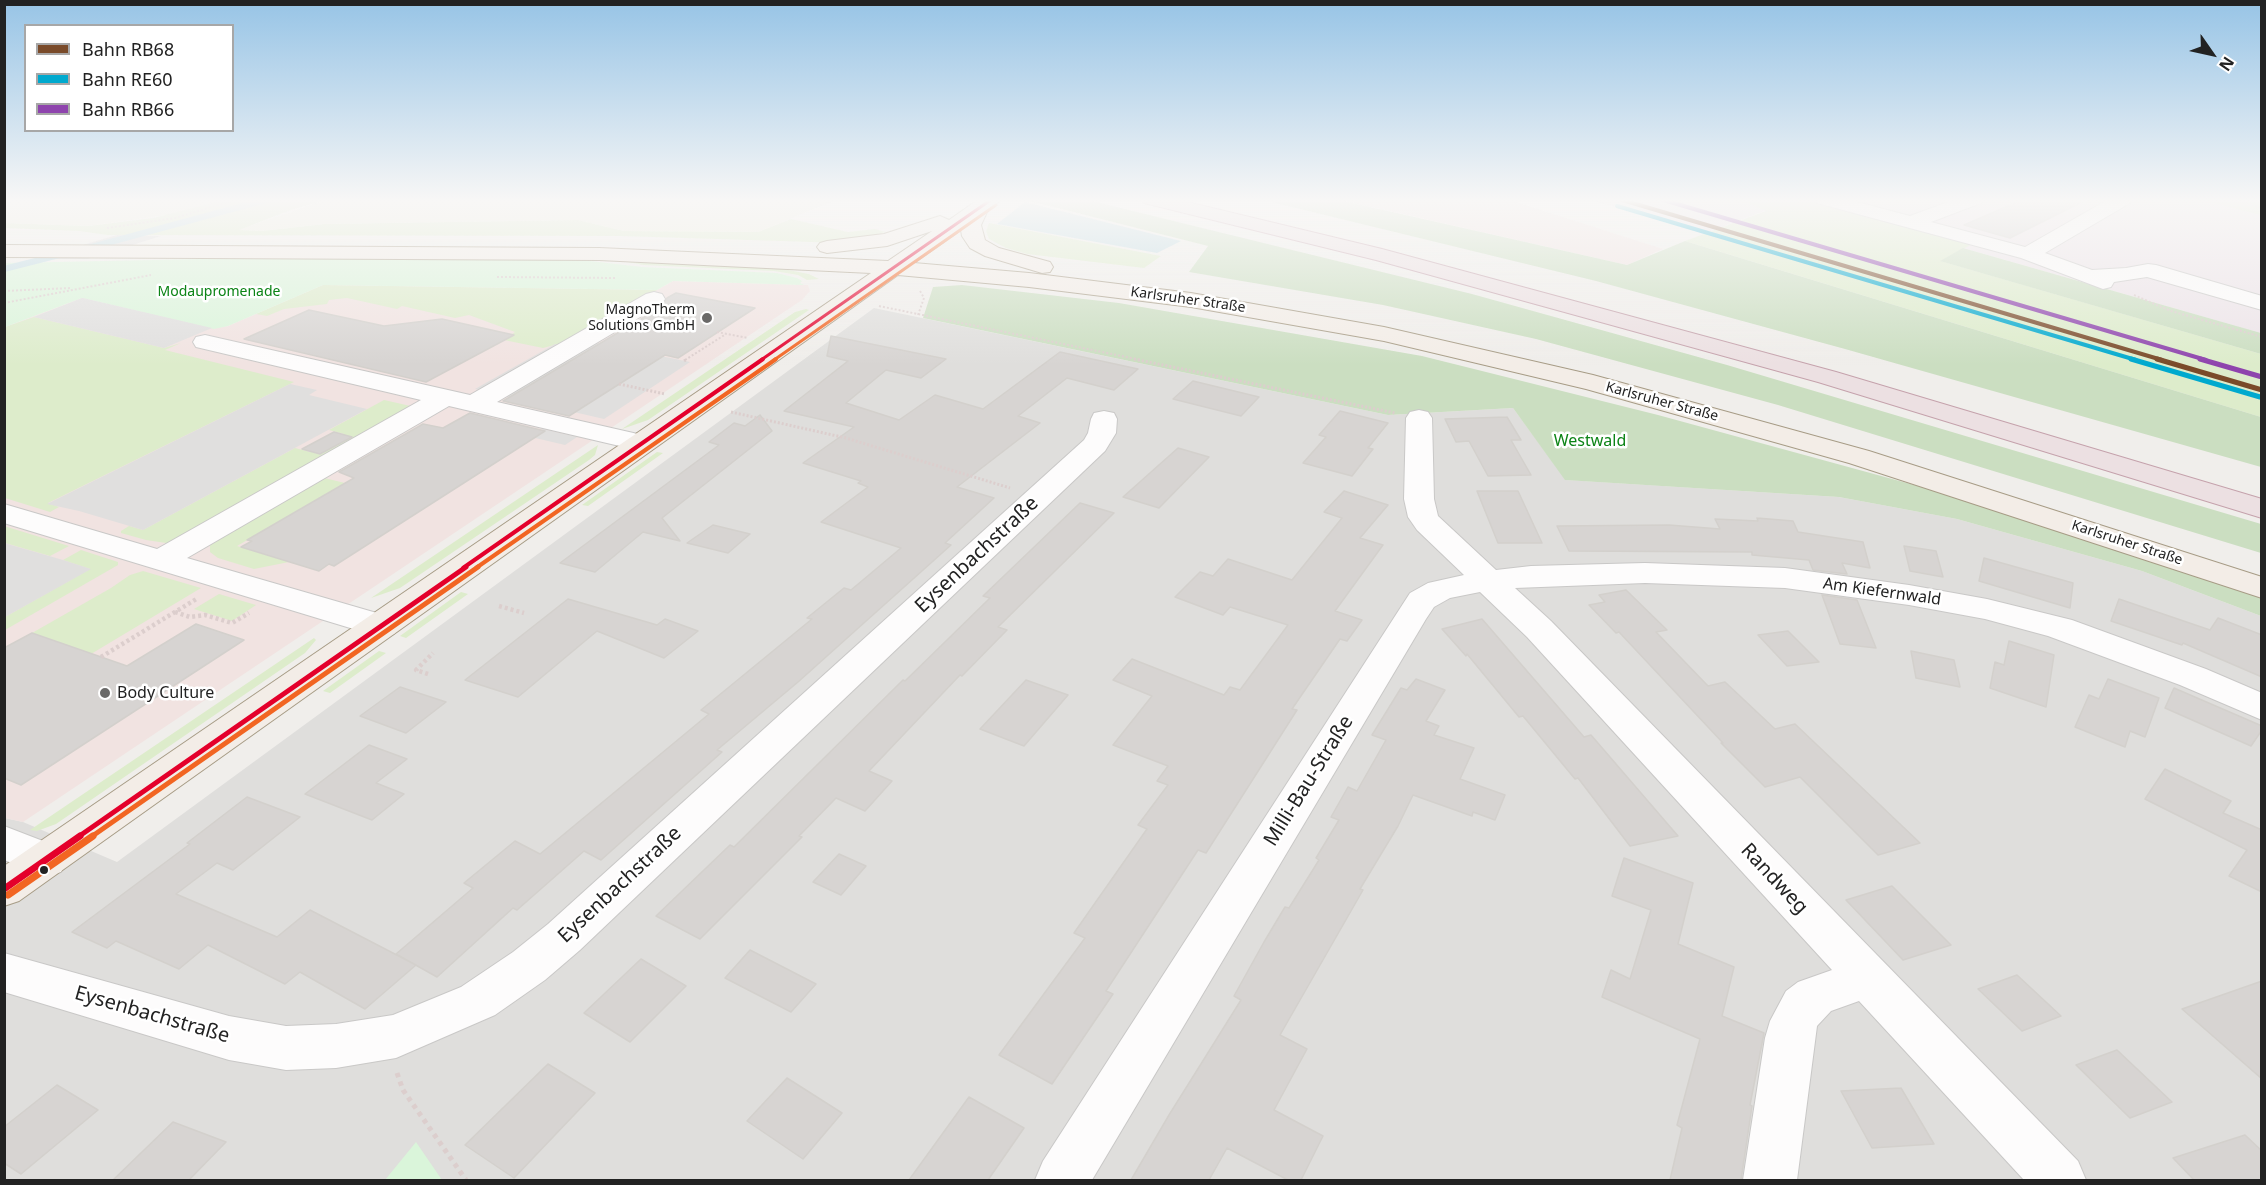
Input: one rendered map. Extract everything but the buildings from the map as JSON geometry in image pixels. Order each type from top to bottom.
[{"type":"highway","points":[[1379,254],[1827,377],[2262,509]]},
{"type":"highway","points":[[1438,254],[1638,306],[1856,367],[2262,486]]},
{"type":"main road","name":"Karlsruher Straße","points":[[595,254],[783,261],[979,276],[1129,292],[1254,310],[1384,334],[1521,365],[1668,403],[1858,457],[2262,588]]},
{"type":"main road","points":[[4,889],[914,254]]},
{"type":"main road","name":"Karlsruher Straße","points":[[917,254],[1162,282],[1283,301],[1420,327],[1552,357],[1700,394],[1863,440],[2262,566]]},
{"type":"main road","points":[[1000,254],[1042,267]]},
{"type":"main road","points":[[783,261],[813,269],[829,279],[834,292],[830,312]]},
{"type":"main road","points":[[830,312],[917,285],[979,276]]},
{"type":"street","points":[[2029,254],[2097,280],[2148,270],[2262,303]]},
{"type":"street","points":[[472,405],[654,299]]},
{"type":"street","points":[[205,342],[641,443]]},
{"type":"street","points":[[162,560],[444,398]]},
{"type":"street","points":[[1419,418],[1419,499],[1423,517],[1434,531],[1485,581]]},
{"type":"street","name":"Eysenbachstraße","points":[[4,972],[130,1010],[259,1044],[310,1048],[363,1043],[396,1036],[478,1001],[521,972],[564,937],[1095,445],[1102,432],[1104,419]]},
{"type":"street","points":[[4,513],[382,626]]},
{"type":"street","name":"Am Kiefernwald","points":[[1485,581],[1559,574],[1668,574],[1785,578],[1909,595],[1987,609],[2060,628],[2193,677],[2262,708]]},
{"type":"street","name":"Randweg","points":[[1485,581],[1539,629],[2059,1180]]},
{"type":"street","name":"Milli-Bau-Straße","points":[[1062,1180],[1416,608],[1429,595],[1440,590],[1485,581]]},
{"type":"street","points":[[4,842],[46,860]]},
{"type":"street","points":[[1770,1180],[1789,1038],[1794,1021],[1803,1006],[1815,996],[1868,978]]},
{"type":"path","points":[[4,303],[87,286],[158,275]]},
{"type":"path","points":[[488,277],[618,279]]},
{"type":"path","points":[[2097,280],[2171,311],[2262,337]]},
{"type":"path","points":[[4,291],[87,286]]},
{"type":"path","points":[[918,315],[924,298],[919,290]]},
{"type":"path","points":[[871,305],[1419,418]]},
{"type":"path","points":[[717,332],[749,339]]},
{"type":"path","points":[[684,361],[726,334]]},
{"type":"path","points":[[619,384],[666,395]]},
{"type":"path","points":[[727,411],[846,438],[1039,497]]},
{"type":"path","points":[[174,612],[190,617],[205,615],[232,624],[278,595]]},
{"type":"path","points":[[101,657],[185,606]]},
{"type":"path","points":[[499,606],[524,613]]},
{"type":"path","points":[[428,674],[416,670],[433,653]]},
{"type":"path","points":[[396,1036],[396,1067],[403,1090],[466,1180]]},
{"type":"shaded area","points":[[1580,254],[1651,254],[1627,265]]},
{"type":"shaded area","points":[[1985,254],[2261,254],[2261,333]]},
{"type":"shaded area","points":[[673,281],[808,285],[810,291],[802,300],[23,822],[5,818],[5,327],[82,298],[214,328],[228,326],[323,285],[657,290]]},
{"type":"shaded area","points":[[82,298],[212,328],[164,348],[34,317]]},
{"type":"shaded area","points":[[874,308],[1388,415],[1513,408],[1566,480],[1839,497],[1957,519],[2142,571],[2261,616],[2261,1180],[5,1180],[5,818],[23,822],[117,862]]},
{"type":"shaded area","points":[[597,343],[690,362],[604,419],[475,389],[555,344],[585,350]]},
{"type":"shaded area","points":[[290,384],[317,390],[309,395],[367,409],[143,530],[47,504]]},
{"type":"shaded area","points":[[543,429],[577,437],[565,445],[531,437]]},
{"type":"shaded area","points":[[4,543],[63,560],[91,569],[5,617]]},
{"type":"green space","points":[[1030,254],[1161,256],[1144,268]]},
{"type":"green space","points":[[1202,254],[1310,254],[1472,294],[1727,365],[2261,524],[2261,553],[1778,405],[1536,339],[1383,305],[1189,272]]},
{"type":"green space","points":[[1486,254],[1580,254],[1627,265],[1653,254],[1729,254],[2261,417],[2261,467],[1845,349],[1596,281]]},
{"type":"green space","points":[[1729,254],[1953,254],[1941,261],[2261,354],[2261,417]]},
{"type":"green space","points":[[1952,254],[1985,254],[2261,333],[2261,354],[1940,261]]},
{"type":"green space","name":"Modaupromenade","points":[[250,258],[582,260],[642,267],[777,273],[797,278],[804,285],[673,281],[657,290],[323,285],[228,326],[214,329],[82,298],[5,327],[5,263]]},
{"type":"green space","points":[[623,261],[783,269],[809,274],[819,279],[807,280],[798,275],[774,271],[643,265]]},
{"type":"green space","points":[[323,285],[657,290],[566,342],[543,348],[504,340],[515,332],[469,315],[455,318],[402,306],[397,309],[347,298],[329,300],[327,304],[284,309],[267,316],[256,314]]},
{"type":"green space","name":"Westwald","points":[[962,285],[1119,303],[1422,356],[1658,415],[2035,518],[2261,595],[2261,616],[2142,571],[1957,519],[1839,497],[1565,480],[1513,408],[1388,415],[923,318],[933,287]]},
{"type":"green space","points":[[809,310],[648,420],[622,429],[795,312]]},
{"type":"green space","points":[[34,317],[164,348],[181,343],[165,350],[294,382],[48,503],[59,507],[50,512],[5,498],[5,327]]},
{"type":"green space","points":[[384,400],[415,407],[173,544],[121,533],[129,526],[143,530],[295,448],[310,452],[344,434],[329,430]]},
{"type":"green space","points":[[598,445],[595,455],[589,460],[400,588],[371,598]]},
{"type":"green space","points":[[657,452],[663,453],[588,506],[582,505]]},
{"type":"green space","points":[[320,477],[345,483],[237,546],[289,562],[254,569],[218,558],[210,552],[210,543]]},
{"type":"green space","points":[[4,526],[69,546],[50,556],[5,543]]},
{"type":"green space","points":[[81,550],[118,562],[118,565],[5,630],[5,617],[90,569],[63,560]]},
{"type":"green space","points":[[143,571],[201,588],[91,654],[32,633],[130,575]]},
{"type":"green space","points":[[461,592],[468,594],[406,638],[400,636]]},
{"type":"green space","points":[[219,594],[256,605],[232,621],[194,609]]},
{"type":"green space","points":[[314,638],[316,640],[305,653],[56,824],[37,831],[30,830]]},
{"type":"green space","points":[[379,651],[386,653],[330,693],[323,691]]},
{"type":"green space","points":[[416,1142],[442,1180],[385,1180]]},
{"type":"pier","points":[[50,254],[103,254],[88,259],[34,259]]},
{"type":"waterway","points":[[4,269],[62,254]]},
{"type":"rail line","name":"RE60","points":[[1780,254],[2260,397]]},
{"type":"rail line","name":"RB68","points":[[1805,254],[2262,390]]},
{"type":"rail line","name":"RB66","points":[[1847,254],[2262,377]]},
{"type":"transit line","points":[[4,889],[913,254]]},
{"type":"transit line","points":[[8,895],[925,254]]},
{"type":"place","name":"MagnoTherm Solutions GmbH","points":[[707,318]]},
{"type":"place","name":"Body Culture","points":[[105,693]]}]
